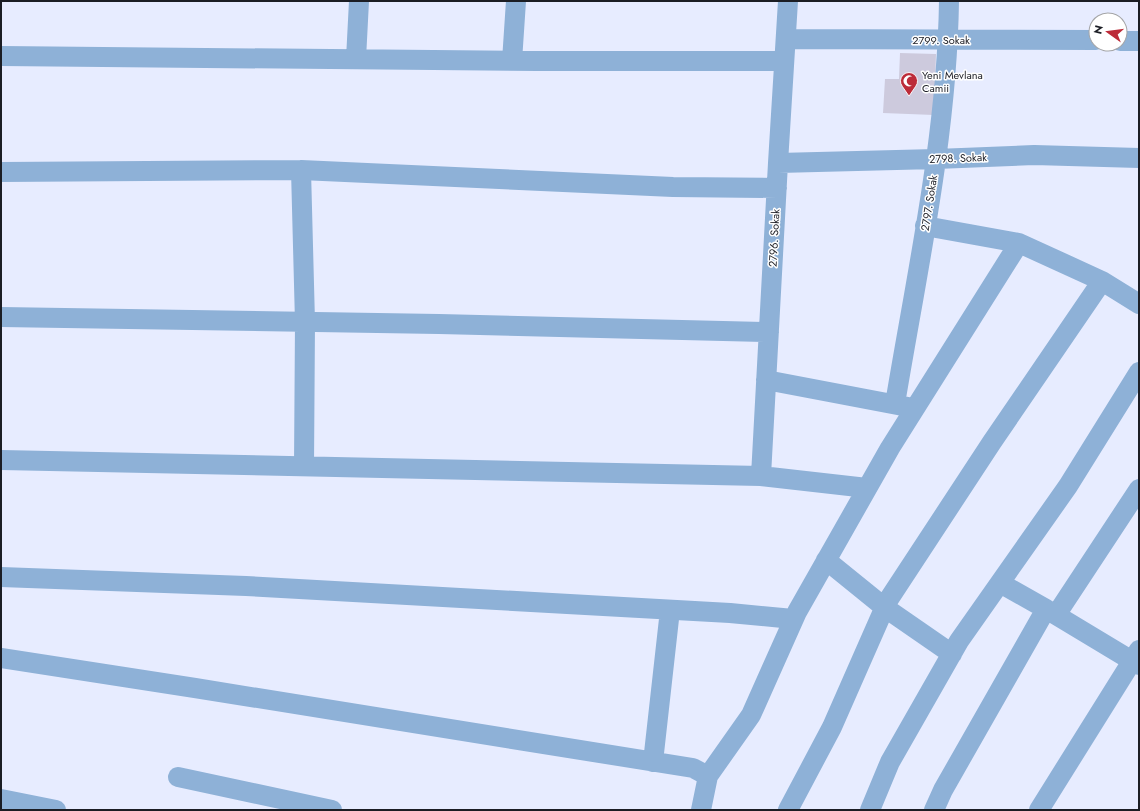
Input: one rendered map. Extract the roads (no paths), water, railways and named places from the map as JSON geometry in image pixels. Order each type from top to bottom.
[{"type":"street","points":[[356,59],[359,1]]},
{"type":"street","points":[[512,61],[516,1]]},
{"type":"street","name":"2796. Sokak","points":[[761,476],[788,1]]},
{"type":"street","name":"2797. Sokak","points":[[895,404],[936,159],[948,40],[949,1]]},
{"type":"street","name":"2799. Sokak","points":[[786,39],[1088,40]]},
{"type":"street","points":[[1128,41],[1139,41]]},
{"type":"street","points":[[1,56],[512,61],[784,61]]},
{"type":"street","name":"2798. Sokak","points":[[778,163],[1034,155],[1139,158]]},
{"type":"street","points":[[301,170],[304,322],[304,466]]},
{"type":"street","points":[[1,172],[301,170],[665,186],[777,188]]},
{"type":"street","points":[[925,226],[1019,243],[1102,281],[1139,304]]},
{"type":"street","points":[[701,810],[708,776],[751,715],[794,619],[826,560],[890,448],[1019,243]]},
{"type":"street","points":[[788,810],[832,727],[884,607],[992,442],[1102,281]]},
{"type":"street","points":[[1,316],[769,332]]},
{"type":"street","points":[[870,810],[890,762],[959,641],[1068,486],[1139,372]]},
{"type":"street","points":[[766,380],[915,408]]},
{"type":"street","points":[[1,460],[761,476],[867,488]]},
{"type":"street","points":[[934,810],[943,790],[1051,612],[1139,489]]},
{"type":"street","points":[[826,560],[884,607],[952,654]]},
{"type":"street","points":[[1,577],[246,586],[670,610],[794,619]]},
{"type":"street","points":[[1000,583],[1137,659],[1039,810]]},
{"type":"street","points":[[653,762],[670,610]]},
{"type":"street","points":[[1,658],[693,768],[708,776]]},
{"type":"street","points":[[178,777],[332,810]]},
{"type":"street","points":[[1,799],[56,810]]},
{"type":"place","name":"Yeni Mevlana Camii","points":[[909,96]]}]
